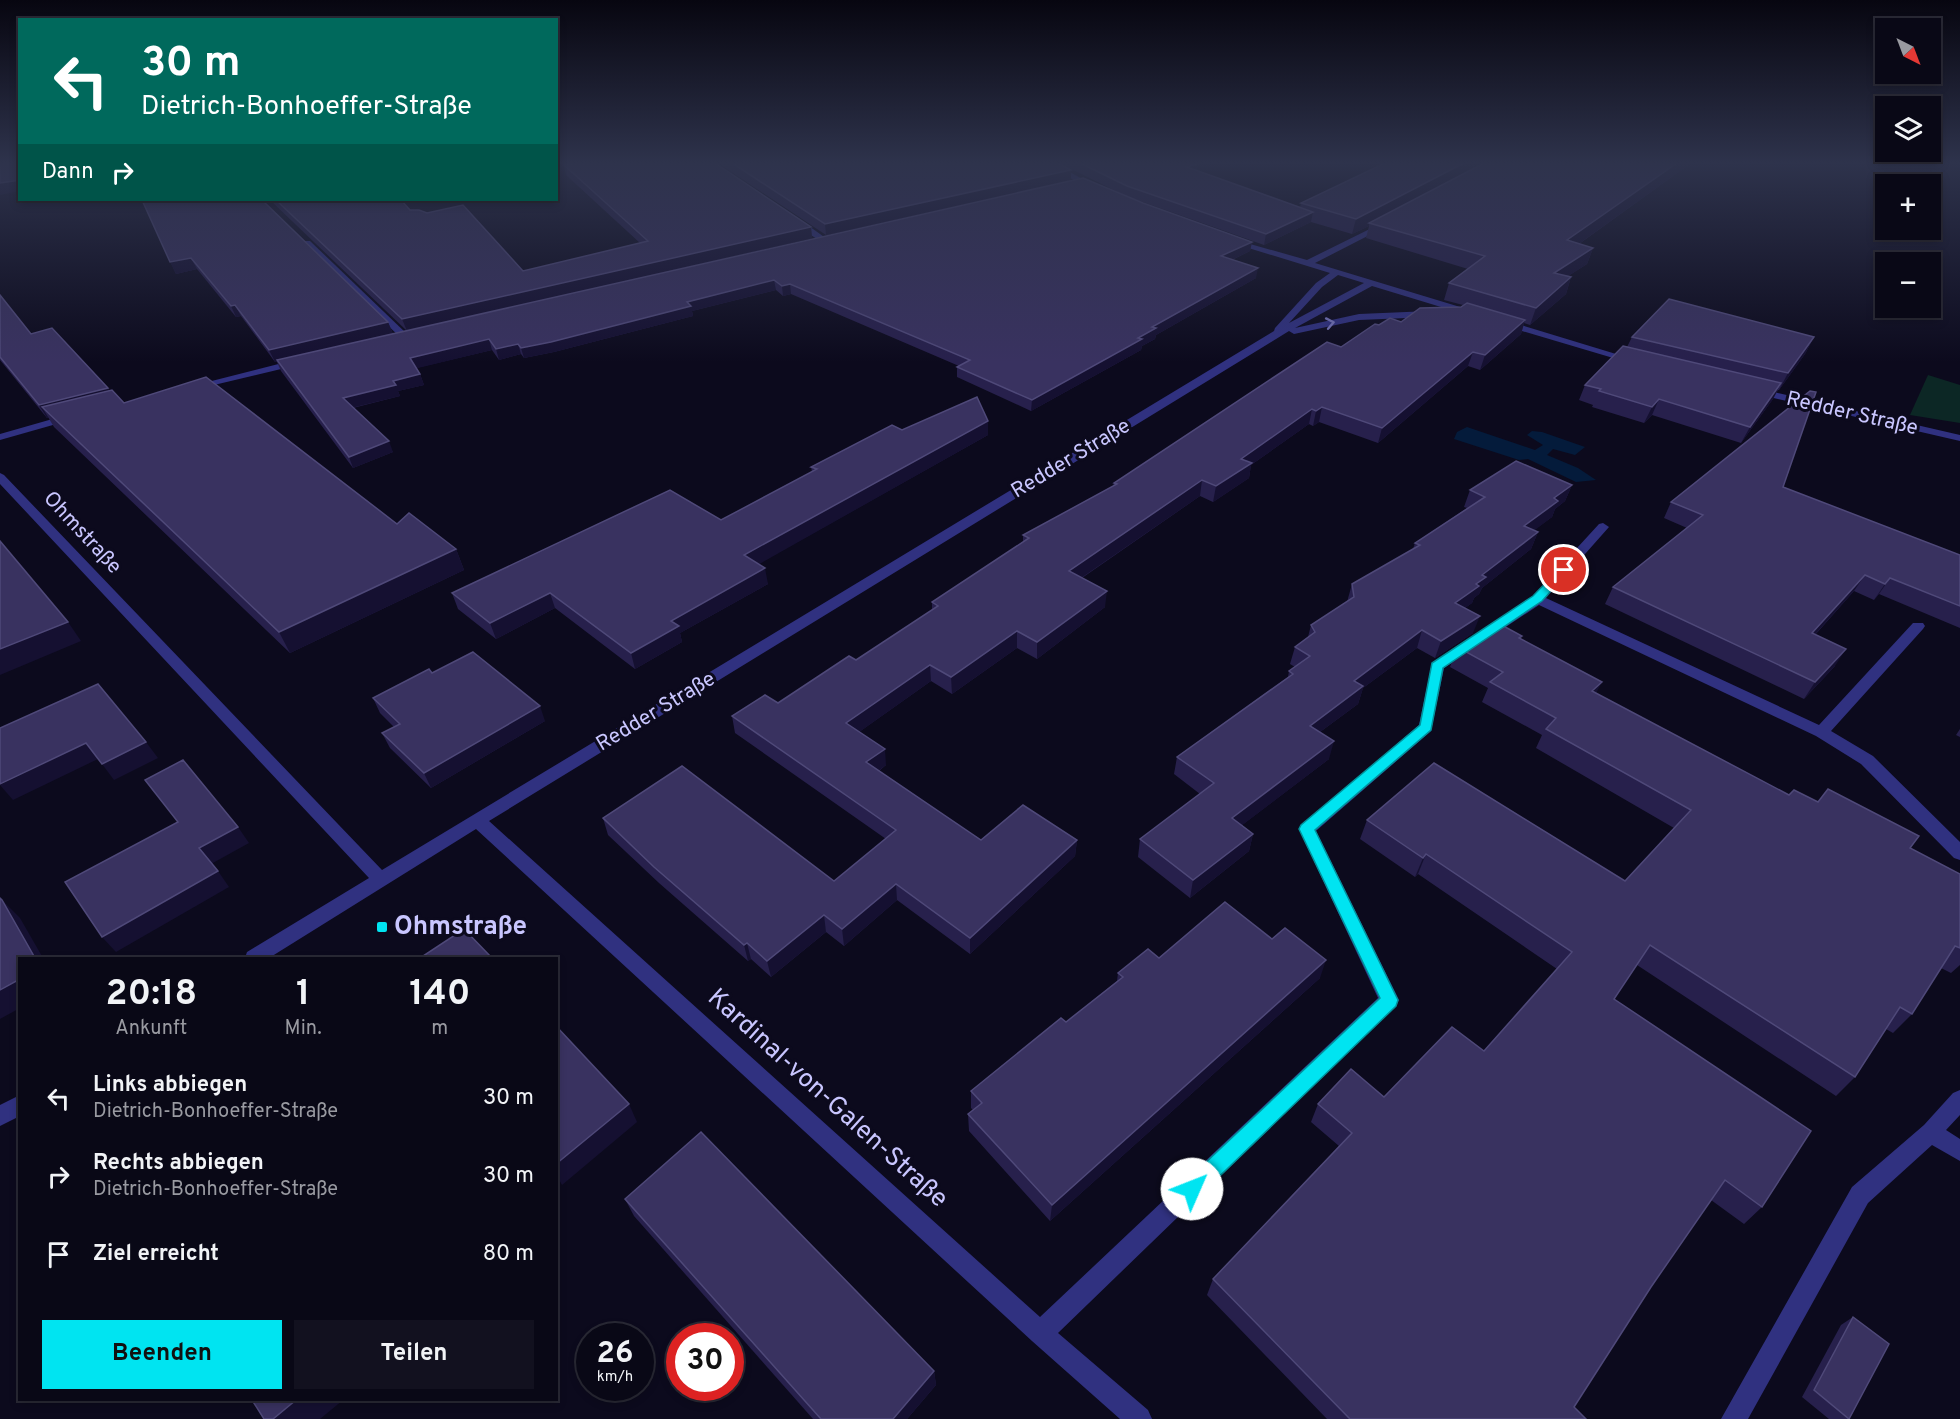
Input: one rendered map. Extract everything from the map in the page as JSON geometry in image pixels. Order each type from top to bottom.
[{"type":"street","points":[[808,229],[823,239]]},
{"type":"street","points":[[1306,264],[1373,229]]},
{"type":"street","points":[[1221,236],[1370,284],[1477,315],[1406,314],[1359,318],[1274,336]]},
{"type":"street","points":[[811,242],[834,237]]},
{"type":"street","points":[[301,238],[405,336]]},
{"type":"street","points":[[1274,336],[1319,285],[1335,273]]},
{"type":"street","name":"Redder Straße","points":[[256,957],[1274,336],[1370,284]]},
{"type":"street","points":[[1500,322],[1644,364]]},
{"type":"street","points":[[393,339],[416,333]]},
{"type":"street","points":[[178,391],[303,361]]},
{"type":"street","name":"Redder Straße","points":[[1744,388],[1960,438]]},
{"type":"street","points":[[0,437],[77,415]]},
{"type":"street","name":"Ohmstraße","points":[[0,477],[381,880]]},
{"type":"street","points":[[1040,1332],[1389,1000],[1307,829],[1426,727],[1437,666],[1538,599],[1603,527]]},
{"type":"street","points":[[1538,599],[1821,732],[1867,760],[1960,853]]},
{"type":"street","points":[[1821,732],[1918,626]]},
{"type":"street","name":"Kardinal-von-Galen-Straße","points":[[477,820],[1040,1332],[1139,1419]]},
{"type":"street","points":[[1734,1419],[1860,1195],[1931,1132],[1960,1100]]},
{"type":"street","points":[[0,1116],[18,1105]]},
{"type":"street","points":[[1931,1132],[1960,1151]]},
{"type":"green space","points":[[1928,375],[1960,385],[1960,423],[1910,415]]},
{"type":"water","points":[[1467,427],[1535,450],[1543,445],[1527,435],[1532,431],[1542,432],[1585,447],[1575,455],[1553,449],[1547,455],[1578,468],[1596,480],[1576,482],[1528,459],[1519,460],[1454,439],[1457,432]]},
{"type":"building","points":[[155,229],[292,229],[388,322],[269,350],[235,305],[231,306],[191,258],[170,262]]},
{"type":"building","points":[[307,229],[485,229],[523,271],[648,241],[635,229],[801,229],[402,319]]},
{"type":"building","points":[[856,229],[1216,229],[1252,242],[1221,256],[1258,268],[1152,327],[1156,328],[1138,338],[1142,339],[1032,400],[957,367],[970,360],[790,284],[782,286],[774,280],[687,302],[691,306],[551,342],[521,348],[518,344],[496,349],[489,339],[410,358],[420,374],[393,381],[396,385],[343,398],[389,441],[349,457],[277,360]]},
{"type":"building","points":[[1252,229],[1276,229],[1266,234]]},
{"type":"building","points":[[1391,229],[1582,229],[1567,240],[1593,248],[1554,273],[1571,277],[1536,308],[1449,283],[1485,256]]},
{"type":"building","points":[[0,295],[31,334],[52,328],[108,388],[39,405],[0,357]]},
{"type":"building","points":[[1669,299],[1814,337],[1788,373],[1632,337]]},
{"type":"building","points":[[1467,303],[1525,320],[1485,355],[1473,352],[1382,428],[1322,407],[1316,411],[1312,409],[1241,459],[1252,463],[1216,486],[1202,480],[1069,571],[1107,591],[1037,642],[1017,631],[951,677],[930,665],[846,723],[885,749],[866,762],[981,840],[1023,805],[1077,840],[970,938],[896,884],[842,929],[824,915],[767,961],[747,943],[744,945],[654,867],[603,818],[682,766],[834,881],[896,830],[732,716],[765,695],[778,703],[849,656],[856,660],[938,606],[932,602],[1029,538],[1023,535],[1117,484],[1114,483],[1327,342],[1341,347],[1375,324],[1379,325],[1390,318],[1401,322],[1420,308],[1461,307]]},
{"type":"building","points":[[1623,346],[1781,383],[1750,427],[1659,399],[1652,407],[1585,385]]},
{"type":"building","points":[[206,377],[397,524],[409,513],[456,549],[279,632],[42,407],[112,390],[124,403]]},
{"type":"building","points":[[1810,391],[1816,392],[1783,487],[1960,555],[1960,606],[1890,578],[1885,584],[1865,575],[1812,633],[1846,649],[1815,682],[1613,587],[1703,515],[1671,502]]},
{"type":"building","points":[[977,397],[988,421],[744,555],[765,568],[671,621],[679,626],[631,653],[550,593],[490,623],[452,593],[670,490],[721,520],[817,469],[811,467],[892,425],[902,430]]},
{"type":"building","points":[[1516,461],[1572,485],[1554,498],[1558,501],[1524,526],[1538,532],[1482,575],[1486,577],[1476,584],[1479,586],[1455,603],[1480,616],[1441,641],[1422,630],[1354,681],[1363,686],[1310,726],[1334,741],[1232,818],[1253,834],[1193,880],[1140,839],[1214,783],[1177,757],[1293,674],[1289,671],[1310,656],[1295,647],[1315,632],[1311,625],[1354,597],[1352,584],[1420,545],[1415,543],[1485,497],[1470,490]]},
{"type":"building","points":[[0,541],[68,622],[0,649]]},
{"type":"building","points":[[1496,622],[1522,636],[1519,638],[1602,682],[1592,691],[1789,795],[1794,790],[1818,802],[1828,789],[1919,836],[1910,848],[1960,874],[1960,948],[1955,946],[1912,1014],[1900,1007],[1855,1077],[1650,945],[1614,999],[1811,1131],[1762,1207],[1725,1180],[1651,1287],[1574,1407],[1586,1419],[1350,1419],[1213,1279],[1352,1133],[1318,1104],[1351,1069],[1384,1097],[1452,1027],[1484,1051],[1572,952],[1426,854],[1423,858],[1367,820],[1434,763],[1625,881],[1691,810],[1546,729],[1556,718],[1490,682],[1503,672],[1457,647]]},
{"type":"building","points":[[473,652],[540,706],[424,773],[382,733],[400,724],[373,698],[429,669],[432,673]]},
{"type":"building","points":[[98,684],[146,742],[102,764],[86,743],[0,784],[0,728]]},
{"type":"building","points":[[183,760],[238,827],[199,848],[218,871],[102,937],[65,882],[178,822],[145,780]]},
{"type":"building","points":[[0,898],[34,957],[18,957],[18,980],[0,990]]},
{"type":"building","points":[[1225,902],[1272,939],[1285,928],[1326,960],[1052,1205],[968,1114],[982,1103],[971,1091],[1061,1018],[1066,1022],[1123,977],[1118,973],[1148,949],[1159,958]]},
{"type":"building","points":[[464,929],[491,957],[422,957]]},
{"type":"building","points":[[558,1028],[629,1104],[558,1162]]},
{"type":"building","points":[[701,1132],[934,1371],[893,1419],[821,1419],[744,1333],[744,1323],[735,1323],[625,1199]]},
{"type":"building","points":[[1853,1317],[1889,1344],[1849,1419],[1814,1390]]},
{"type":"building","points":[[253,1401],[295,1401],[273,1419],[264,1419]]},
{"type":"place","name":"Ohmstraße","points":[[382,927]]},
{"type":"route","points":[[1192,1189],[1389,1000],[1307,829],[1426,727],[1437,666],[1538,599],[1564,570]]}]
